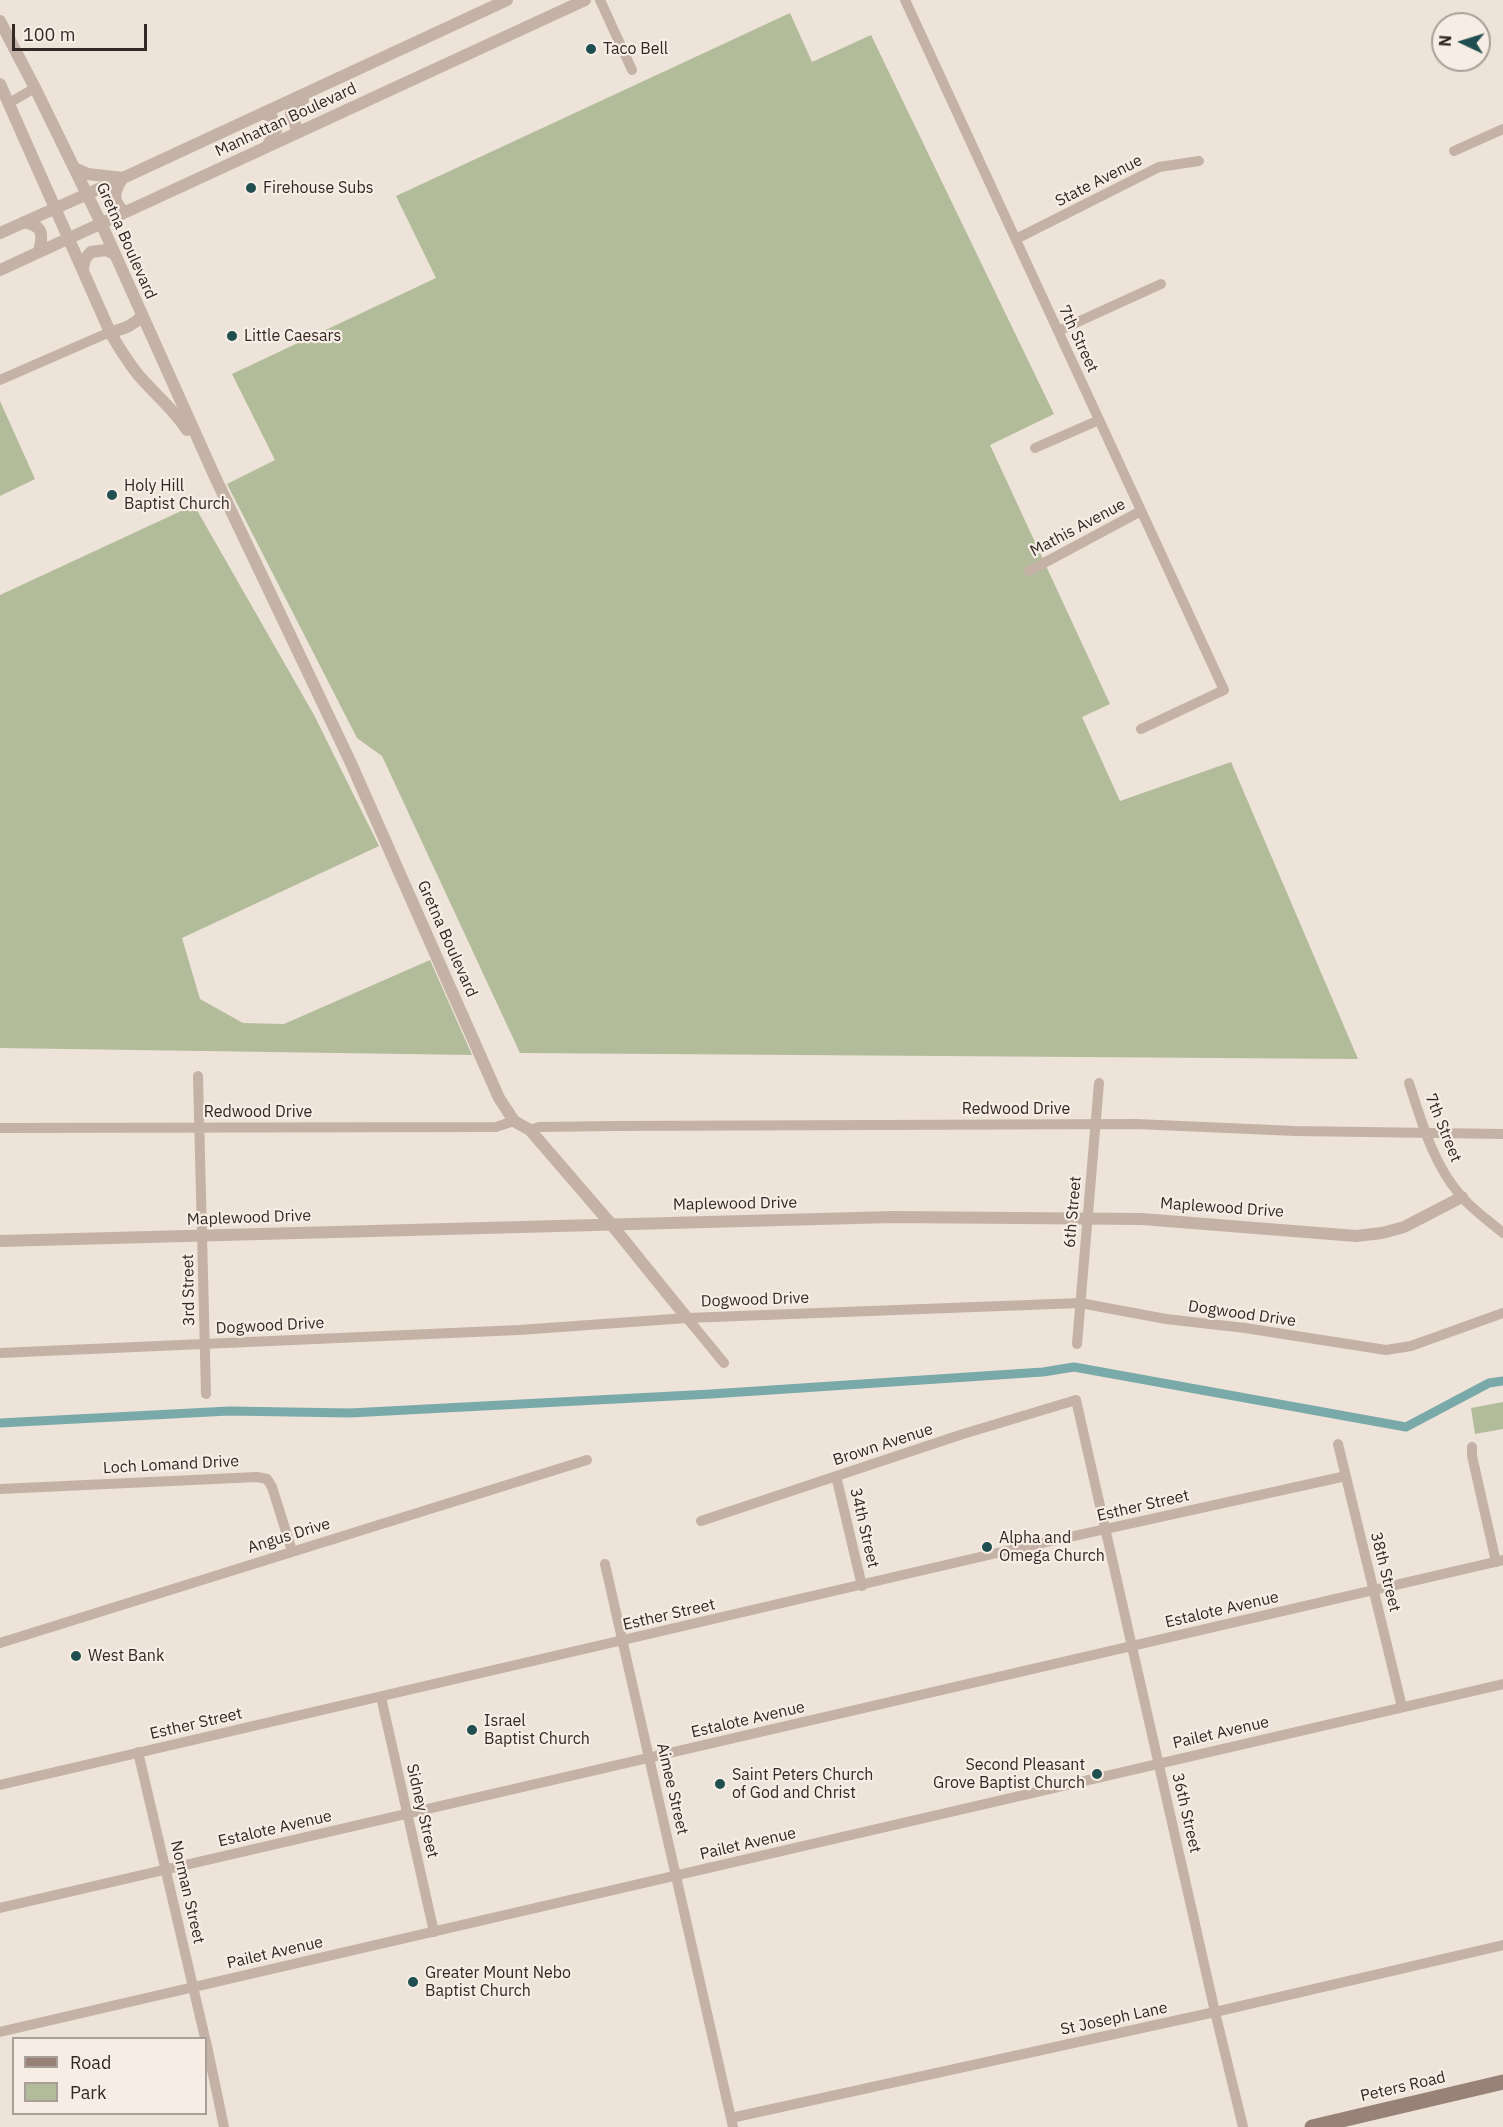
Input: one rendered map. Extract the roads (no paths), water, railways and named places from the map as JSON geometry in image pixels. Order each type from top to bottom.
[{"type":"main road","name":"Peters Road","points":[[1312,2127],[1503,2082]]},
{"type":"street","name":"Manhattan Boulevard","points":[[0,233],[507,0]]},
{"type":"street","points":[[560,12],[567,0]]},
{"type":"street","name":"Manhattan Boulevard","points":[[0,270],[585,0]]},
{"type":"street","points":[[600,0],[632,70]]},
{"type":"street","name":"7th Street","points":[[905,0],[1224,690],[1141,729]]},
{"type":"street","name":"Gretna Boulevard","points":[[0,21],[101,223],[215,477],[350,761],[499,1098],[514,1121],[530,1130],[724,1363]]},
{"type":"street","points":[[298,132],[292,120],[292,108],[326,91],[329,87],[328,83]]},
{"type":"street","name":"Gretna Boulevard","points":[[0,84],[110,332],[137,374],[179,418],[215,477]]},
{"type":"street","points":[[9,103],[35,88]]},
{"type":"street","points":[[263,113],[272,117],[276,130],[267,147]]},
{"type":"street","points":[[1454,151],[1503,129]]},
{"type":"street","name":"State Avenue","points":[[1016,239],[1159,167],[1199,161]]},
{"type":"street","points":[[74,168],[88,174],[123,178]]},
{"type":"street","points":[[123,178],[116,187],[115,196],[116,203],[125,212]]},
{"type":"street","points":[[24,222],[38,228],[42,239],[39,252]]},
{"type":"street","points":[[83,268],[85,259],[91,252],[106,249],[114,254]]},
{"type":"street","points":[[1058,331],[1161,284]]},
{"type":"street","points":[[0,380],[135,323],[142,316]]},
{"type":"street","points":[[1035,448],[1099,420]]},
{"type":"street","name":"Mathis Avenue","points":[[1029,571],[1141,511]]},
{"type":"street","name":"3rd Street","points":[[198,1076],[206,1394]]},
{"type":"street","name":"6th Street","points":[[1077,1344],[1099,1083]]},
{"type":"street","name":"7th Street","points":[[1409,1083],[1425,1132],[1441,1168],[1462,1197],[1503,1233]]},
{"type":"street","name":"Redwood Drive","points":[[0,1128],[496,1127],[514,1121]]},
{"type":"street","name":"Redwood Drive","points":[[530,1130],[539,1127],[614,1126],[1136,1124],[1295,1131],[1503,1134]]},
{"type":"street","name":"Maplewood Drive","points":[[0,1241],[893,1217],[1142,1219],[1356,1236],[1382,1233],[1404,1227],[1462,1197]]},
{"type":"street","name":"Dogwood Drive","points":[[0,1353],[519,1330],[687,1318],[1080,1303],[1166,1319],[1245,1328],[1386,1350],[1411,1346],[1503,1313]]},
{"type":"street","name":"Brown Avenue","points":[[701,1521],[963,1434],[1076,1400]]},
{"type":"street","name":"36th Street","points":[[1076,1400],[1215,2012],[1244,2127]]},
{"type":"street","name":"38th Street","points":[[1338,1444],[1402,1707]]},
{"type":"street","points":[[1472,1447],[1472,1456],[1499,1561]]},
{"type":"street","name":"Angus Drive","points":[[0,1643],[587,1460]]},
{"type":"street","name":"34th Street","points":[[836,1476],[862,1586]]},
{"type":"street","name":"Esther Street","points":[[0,1785],[1106,1529],[1346,1476]]},
{"type":"street","name":"Loch Lomand Drive","points":[[0,1489],[257,1477],[267,1479],[272,1487],[292,1551]]},
{"type":"street","name":"Estalote Avenue","points":[[0,1908],[1499,1561]]},
{"type":"street","name":"Aimee Street","points":[[604,1564],[732,2123]]},
{"type":"street","name":"Pailet Avenue","points":[[0,2032],[1503,1683]]},
{"type":"street","name":"Sidney Street","points":[[381,1697],[434,1932]]},
{"type":"street","name":"Norman Street","points":[[138,1752],[205,2037]]},
{"type":"street","name":"St Joseph Lane","points":[[732,2123],[1503,1945]]},
{"type":"street","name":"Norman Street","points":[[207,2048],[224,2127]]},
{"type":"waterway","points":[[0,1423],[229,1411],[350,1413],[711,1394],[1043,1372],[1074,1367],[1406,1427],[1489,1383],[1503,1381]]},
{"type":"place","name":"Taco Bell","points":[[591,49]]},
{"type":"place","name":"Firehouse Subs","points":[[251,188]]},
{"type":"place","name":"Little Caesars","points":[[232,336]]},
{"type":"place","name":"Holy Hill Baptist Church","points":[[112,495]]},
{"type":"place","name":"Alpha and Omega Church","points":[[987,1547]]},
{"type":"place","name":"West Bank","points":[[76,1656]]},
{"type":"place","name":"Israel Baptist Church","points":[[472,1730]]},
{"type":"place","name":"Second Pleasant Grove Baptist Church","points":[[1097,1774]]},
{"type":"place","name":"Saint Peters Church of God and Christ","points":[[720,1784]]},
{"type":"place","name":"Greater Mount Nebo Baptist Church","points":[[413,1982]]}]
